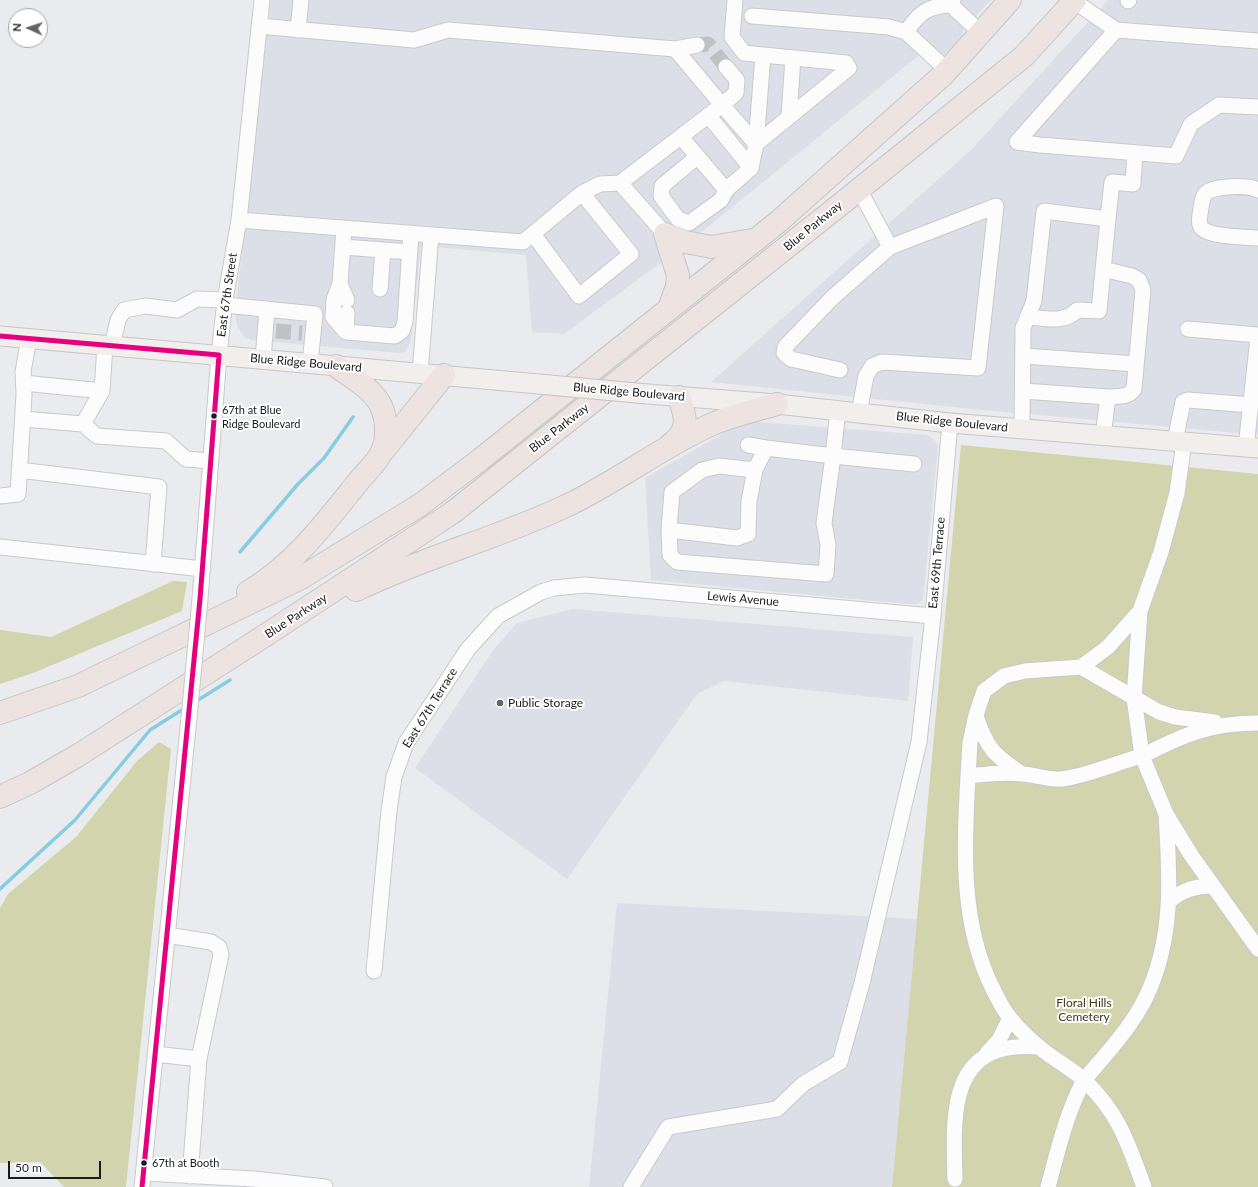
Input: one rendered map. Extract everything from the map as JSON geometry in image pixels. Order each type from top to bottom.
[{"type":"highway","name":"Blue Parkway","points":[[0,797],[30,783],[77,756],[452,513],[1024,56],[1074,0]]},
{"type":"highway","name":"Blue Parkway","points":[[0,713],[78,686],[299,579],[420,505],[482,459],[790,212],[947,70],[1009,1]]},
{"type":"highway","points":[[665,234],[685,242],[712,247],[758,238]]},
{"type":"highway","points":[[665,234],[678,275],[677,286],[669,310]]},
{"type":"highway","points":[[336,366],[375,396],[381,406],[386,431],[382,452]]},
{"type":"highway","points":[[30,703],[74,677],[220,608],[260,585],[289,563],[314,537],[444,375]]},
{"type":"highway","points":[[664,450],[677,440],[684,426],[686,416],[680,397]]},
{"type":"highway","points":[[255,642],[394,572],[530,522],[566,506],[629,472],[664,450],[719,421],[778,404]]},
{"type":"main road","name":"Blue Ridge Boulevard","points":[[0,336],[680,397],[778,404],[950,423],[1252,448]]},
{"type":"street","name":"East 67th Street","points":[[143,1180],[203,569],[219,355],[225,302],[238,220],[262,0]]},
{"type":"street","points":[[298,30],[301,0]]},
{"type":"street","points":[[735,0],[732,37],[744,53],[846,63],[849,68],[756,144]]},
{"type":"street","points":[[1074,0],[1116,30],[1258,41]]},
{"type":"street","points":[[906,32],[917,16],[929,8],[952,3],[981,33]]},
{"type":"street","points":[[752,16],[889,27],[906,32],[947,70]]},
{"type":"street","points":[[259,26],[414,40],[448,30],[675,49],[697,45]]},
{"type":"street","points":[[1116,30],[1017,142],[1176,156],[1191,124],[1219,105],[1258,107]]},
{"type":"street","points":[[675,49],[756,144]]},
{"type":"street","points":[[698,157],[662,186],[662,196],[678,219],[689,223],[721,200],[726,190],[751,168],[756,144],[763,55]]},
{"type":"street","points":[[789,116],[793,58]]},
{"type":"street","points":[[238,220],[523,242],[582,193],[600,184],[620,183],[736,93],[737,80],[726,67]]},
{"type":"street","points":[[708,115],[751,168]]},
{"type":"street","points":[[681,137],[726,190]]},
{"type":"street","points":[[1027,317],[1062,319],[1071,317],[1076,310],[1099,311],[1112,182],[1133,184],[1135,153]]},
{"type":"street","points":[[620,183],[665,234]]},
{"type":"street","points":[[1258,190],[1252,186],[1214,188],[1206,193],[1202,201],[1199,221],[1203,229],[1210,233],[1258,238]]},
{"type":"street","points":[[859,189],[890,247]]},
{"type":"street","points":[[533,234],[579,296],[631,254],[582,193]]},
{"type":"street","points":[[840,370],[791,359],[784,353],[785,347],[832,298],[890,247],[996,206],[978,368],[882,362],[872,366],[866,376],[859,413]]},
{"type":"street","points":[[1022,429],[1024,356],[1023,328],[1034,300],[1044,211],[1108,218]]},
{"type":"street","points":[[344,228],[340,284],[334,299],[333,317],[346,332],[395,336],[402,331],[405,322],[411,233]]},
{"type":"street","points":[[420,374],[431,235]]},
{"type":"street","points":[[343,247],[410,252]]},
{"type":"street","points":[[380,289],[383,250]]},
{"type":"street","points":[[1023,391],[1108,397],[1131,394],[1134,389],[1143,290],[1139,280],[1132,276],[1103,270]]},
{"type":"street","points":[[340,284],[347,307],[346,332]]},
{"type":"street","points":[[83,424],[102,392],[109,345],[118,320],[124,310],[146,306],[177,310],[197,299],[315,314],[308,334],[310,364]]},
{"type":"street","points":[[263,359],[271,330],[267,309]]},
{"type":"street","points":[[1188,329],[1258,337],[1251,406],[1252,448]]},
{"type":"street","points":[[0,496],[18,494],[24,383],[23,372],[29,338]]},
{"type":"street","points":[[1024,356],[1136,364]]},
{"type":"street","points":[[24,383],[102,392]]},
{"type":"street","points":[[1103,436],[1108,397]]},
{"type":"street","points":[[1251,406],[1188,400],[1183,402],[1179,442],[1177,493],[1161,552],[1140,611],[1134,698],[1142,756],[1166,814],[1213,886],[1258,949]]},
{"type":"street","points":[[755,470],[719,466],[702,470],[672,492],[669,530],[670,555],[677,562],[826,574],[828,545],[824,523],[838,410]]},
{"type":"street","points":[[22,419],[83,424],[97,436],[166,441],[186,458],[211,461]]},
{"type":"street","name":"East 69th Terrace","points":[[631,1187],[668,1127],[777,1109],[803,1084],[840,1062],[862,983],[918,742],[933,616],[950,423]]},
{"type":"street","points":[[748,445],[832,456],[914,464]]},
{"type":"street","points":[[669,530],[737,538],[748,534],[749,501],[755,470],[766,448]]},
{"type":"street","points":[[19,470],[159,487],[153,564]]},
{"type":"street","points":[[0,548],[203,569]]},
{"type":"street","name":"Lewis Avenue","points":[[554,588],[584,585],[933,616]]},
{"type":"street","name":"East 67th Terrace","points":[[374,971],[390,804],[394,777],[406,743],[468,649],[498,616],[541,592],[554,588]]},
{"type":"street","points":[[1081,667],[1108,647],[1140,611]]},
{"type":"street","points":[[1144,1187],[1129,1144],[1117,1120],[1102,1099],[1084,1080],[1038,1047],[1010,1018],[1001,1006],[982,967],[970,909],[964,846],[970,743],[976,715],[984,691],[1004,676],[1025,670],[1081,667],[1159,712],[1175,717],[1198,721],[1240,723],[1258,722]]},
{"type":"street","points":[[976,715],[984,738],[998,757],[1022,774]]},
{"type":"street","points":[[968,776],[997,773],[1022,774],[1060,779],[1098,771],[1126,760],[1142,756],[1179,737],[1200,730],[1240,723]]},
{"type":"street","points":[[1048,1187],[1070,1108],[1084,1080],[1128,1027],[1146,997],[1164,935],[1169,901],[1170,877],[1166,814]]},
{"type":"street","points":[[1169,901],[1180,893],[1198,886],[1213,886]]},
{"type":"street","points":[[167,935],[211,942],[219,947],[221,955],[199,1059],[190,1176]]},
{"type":"street","points":[[955,1179],[954,1132],[957,1100],[962,1082],[974,1066],[999,1040],[1010,1018]]},
{"type":"street","points":[[987,1054],[1005,1048],[1025,1046],[1038,1047]]},
{"type":"street","points":[[156,1054],[199,1059]]},
{"type":"street","points":[[143,1180],[190,1176],[254,1179],[325,1187]]},
{"type":"shaded area","points":[[271,0],[991,0],[964,28],[962,38],[945,54],[941,55],[929,47],[698,235],[564,334],[532,332],[526,255],[421,246],[411,341],[405,352],[399,353],[251,340],[244,337],[237,326],[235,313]]},
{"type":"shaded area","points":[[1108,0],[1258,0],[1258,435],[962,408],[711,382],[971,150]]},
{"type":"shaded area","points":[[745,421],[927,435],[934,439],[938,446],[923,600],[917,604],[907,604],[651,580],[645,478]]},
{"type":"shaded area","name":"Public Storage","points":[[573,609],[913,637],[908,701],[724,681],[697,694],[567,879],[415,768],[494,649],[517,623]]},
{"type":"shaded area","points":[[617,903],[917,919],[892,1187],[589,1187]]},
{"type":"green space","name":"Floral Hills Cemetery","points":[[961,445],[1258,474],[1258,1187],[892,1187]]},
{"type":"green space","points":[[173,581],[187,582],[182,611],[33,673],[0,684],[0,630],[51,637]]},
{"type":"green space","points":[[159,742],[171,749],[126,1187],[64,1187],[40,1162],[0,1163],[0,908],[8,894],[76,837],[137,761]]},
{"type":"waterway","points":[[240,552],[298,484],[324,458],[353,417]]},
{"type":"waterway","points":[[195,702],[230,680]]},
{"type":"waterway","points":[[0,889],[75,820],[150,730],[185,708]]},
{"type":"tunnel","points":[[697,45],[708,44],[726,67]]},
{"type":"tunnel","points":[[276,331],[302,333]]},
{"type":"transit line","points":[[0,336],[219,355],[200,599],[142,1187]]},
{"type":"place","name":"67th at Blue Ridge Boulevard","points":[[214,416]]},
{"type":"place","name":"Public Storage","points":[[500,703]]},
{"type":"place","name":"67th at Booth","points":[[144,1163]]}]
